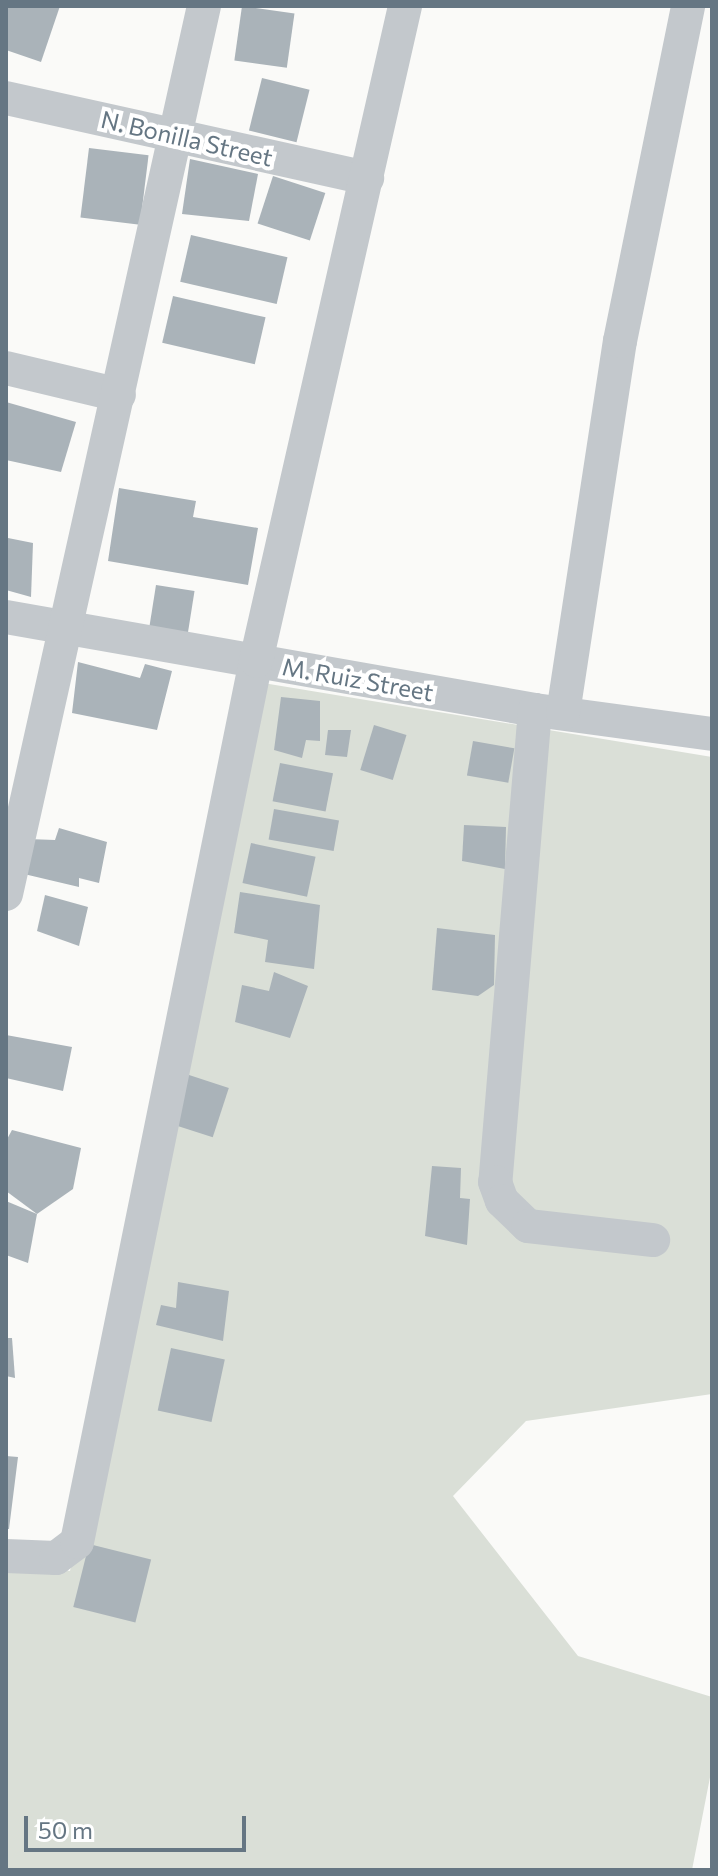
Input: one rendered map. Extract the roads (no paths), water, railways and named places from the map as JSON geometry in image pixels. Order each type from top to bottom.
[{"type":"street","points":[[6,894],[204,6]]},
{"type":"street","points":[[6,1556],[56,1558],[77,1542],[256,661],[405,6]]},
{"type":"street","points":[[653,1240],[528,1226],[502,1201],[495,1182],[549,711],[688,6]]},
{"type":"street","name":"N. Bonilla Street","points":[[6,98],[367,178]]},
{"type":"street","points":[[6,368],[119,395]]},
{"type":"street","name":"M. Ruiz Street","points":[[6,617],[549,711],[712,734]]}]
